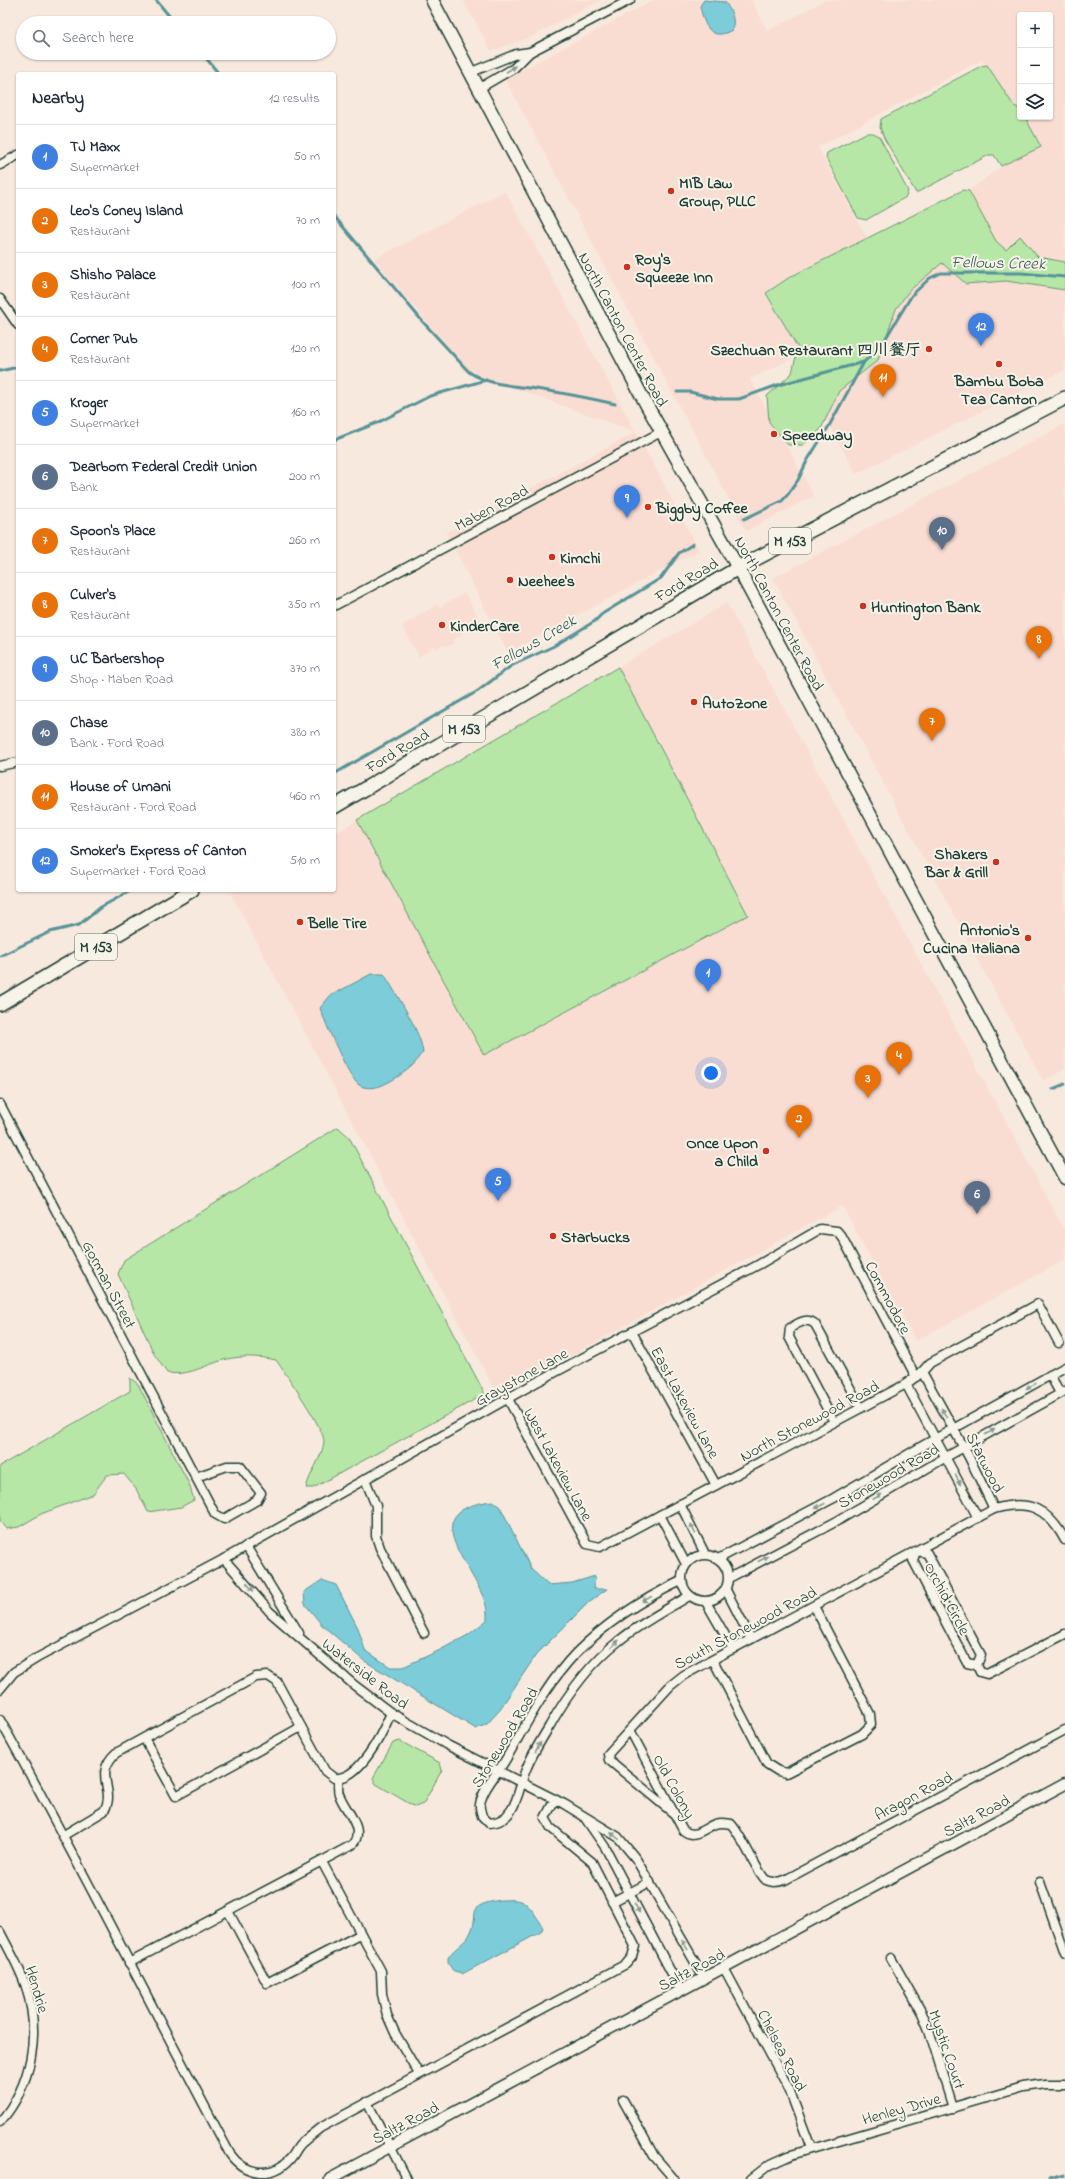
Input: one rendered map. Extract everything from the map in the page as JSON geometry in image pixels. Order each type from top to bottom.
[{"type":"main road","name":"North Canton Center Road","points":[[432,0],[469,73],[661,432],[738,568],[1065,1178]]},
{"type":"main road","name":"Ford Road","points":[[336,806],[738,568],[1065,398]]},
{"type":"main road","name":"M 153","points":[[0,1004],[189,892]]},
{"type":"street","points":[[478,89],[514,68],[530,52],[630,0]]},
{"type":"street","points":[[469,73],[516,54],[530,52]]},
{"type":"street","points":[[0,165],[16,156]]},
{"type":"street","points":[[0,299],[16,322]]},
{"type":"street","name":"Maben Road","points":[[336,605],[661,432]]},
{"type":"street","points":[[0,766],[16,762]]},
{"type":"street","name":"Gorman Street","points":[[0,1104],[215,1514],[224,1519],[257,1500],[261,1493],[240,1466],[227,1466],[196,1477]]},
{"type":"street","name":"Graystone Lane","points":[[0,1689],[14,1672],[37,1658],[246,1546],[508,1399],[758,1265],[820,1229],[837,1231]]},
{"type":"street","name":"Commodore","points":[[837,1231],[919,1374]]},
{"type":"street","name":"North Stonewood Road","points":[[587,1544],[600,1547],[906,1384],[930,1363],[1038,1304],[1059,1343]]},
{"type":"street","points":[[834,1422],[789,1337],[790,1328],[804,1320],[810,1320],[815,1324],[860,1408]]},
{"type":"street","name":"East Lakeview Lane","points":[[632,1332],[716,1485]]},
{"type":"street","name":"Stonewood Road","points":[[718,1559],[834,1498],[936,1438],[1065,1367]]},
{"type":"street","name":"Starwood","points":[[919,1374],[953,1429],[994,1509],[1020,1504],[1040,1510],[1055,1523],[1065,1540]]},
{"type":"street","name":"Stonewood Road","points":[[729,1578],[839,1520],[946,1456],[1063,1392],[1050,1375]]},
{"type":"street","name":"Starwood","points":[[906,1384],[978,1518]]},
{"type":"street","name":"West Lakeview Lane","points":[[508,1399],[587,1544]]},
{"type":"street","points":[[365,1479],[376,1506],[376,1536],[380,1548],[424,1633]]},
{"type":"street","points":[[680,1504],[705,1554]]},
{"type":"street","name":"South Stonewood Road","points":[[673,1813],[609,1760],[608,1754],[676,1680],[994,1509]]},
{"type":"street","points":[[660,1515],[686,1564]]},
{"type":"street","name":"Waterside Road","points":[[246,1546],[304,1641]]},
{"type":"street","name":"Orchid Circle","points":[[916,1551],[927,1553],[981,1655],[978,1668],[967,1663],[913,1560],[916,1551]]},
{"type":"street","points":[[705,1554],[718,1559],[724,1564],[729,1578],[726,1590],[718,1598],[706,1602],[689,1596],[684,1589],[682,1580],[682,1572],[686,1564],[695,1557],[705,1554]]},
{"type":"street","name":"Waterside Road","points":[[224,1558],[270,1612],[354,1685],[391,1714],[449,1746],[500,1770],[555,1799],[618,1837],[636,1859],[704,1978]]},
{"type":"street","name":"Stonewood Road","points":[[682,1580],[634,1606],[608,1624],[576,1653],[557,1677],[533,1713],[500,1770],[488,1786],[480,1804],[482,1816],[489,1822],[497,1822],[508,1814],[517,1800],[526,1768],[570,1690],[619,1640],[689,1596]]},
{"type":"street","points":[[726,1590],[751,1639]]},
{"type":"street","points":[[706,1602],[733,1649]]},
{"type":"street","points":[[713,1660],[767,1764],[778,1771],[786,1773],[862,1734],[871,1725],[870,1714],[814,1606]]},
{"type":"street","points":[[978,1668],[987,1674],[995,1672],[1065,1634]]},
{"type":"street","points":[[64,1835],[104,1811],[109,1796],[104,1776],[107,1763],[120,1751],[260,1675],[268,1676],[276,1682],[325,1771],[330,1777],[338,1779],[348,1776],[359,1767],[391,1714]]},
{"type":"street","points":[[0,1720],[64,1835],[129,1963],[230,2154],[237,2163],[249,2171],[264,2173],[278,2169],[290,2159],[301,2142],[320,2128],[418,2074],[626,1964],[632,1957],[635,1946],[630,1934],[592,1862],[551,1828],[545,1818],[555,1799]]},
{"type":"street","points":[[144,1738],[176,1796],[301,1727]]},
{"type":"street","name":"Old Colony","points":[[630,1730],[673,1813],[687,1834],[696,1833],[716,1824],[731,1824]]},
{"type":"street","name":"Aragon Road","points":[[731,1824],[739,1832],[764,1877],[773,1882],[785,1880],[1065,1730]]},
{"type":"street","points":[[129,1963],[322,1862],[348,1848],[354,1843],[356,1837],[355,1823],[339,1795],[338,1779]]},
{"type":"street","name":"Saltz Road","points":[[330,2179],[1065,1784]]},
{"type":"street","name":"Waterside Road","points":[[582,1814],[605,1847],[681,1991]]},
{"type":"street","points":[[322,1862],[381,1971],[382,1994],[392,2027],[418,2074]]},
{"type":"street","points":[[612,1902],[650,1882]]},
{"type":"street","points":[[1040,1882],[1065,1953]]},
{"type":"street","points":[[228,1912],[267,1983],[361,1934]]},
{"type":"street","name":"Hendrie","points":[[0,1932],[22,1976],[31,2004],[33,2025],[33,2046],[26,2077],[12,2107],[0,2122]]},
{"type":"street","name":"Mystic Court","points":[[891,1958],[922,2012],[953,2108]]},
{"type":"street","name":"Chelsea Road","points":[[724,1968],[789,2089],[811,2148]]},
{"type":"street","name":"Henley Drive","points":[[751,2179],[769,2165],[782,2158],[811,2148],[1034,2085],[1065,2084]]},
{"type":"street","points":[[623,2100],[654,2156],[674,2179]]},
{"type":"street","points":[[367,2102],[407,2179]]},
{"type":"shaded area","points":[[463,0],[601,0],[531,37],[491,51]]},
{"type":"shaded area","points":[[654,0],[751,0],[768,31],[825,0],[1065,0],[1065,262],[1038,257],[1020,236],[1006,251],[996,241],[969,191],[1001,166],[1031,151],[982,60],[818,147],[867,238],[790,277],[766,293],[798,348],[794,358],[750,379],[814,496],[746,531],[505,79]]},
{"type":"shaded area","points":[[505,191],[636,432],[469,372],[374,259]]},
{"type":"shaded area","points":[[942,263],[966,284],[1006,281],[1065,290],[1065,370],[856,474],[826,418],[839,391],[878,360],[896,309],[909,291]]},
{"type":"shaded area","points":[[1065,424],[1065,1069],[1043,1081],[773,578]]},
{"type":"shaded area","points":[[636,432],[699,550],[508,653],[446,533]]},
{"type":"shaded area","name":"KinderCare","points":[[465,593],[482,624],[461,633],[462,635],[453,640],[454,643],[446,647],[444,645],[436,649],[434,647],[419,657],[402,626],[438,604],[439,607]]},
{"type":"shaded area","points":[[727,603],[1065,1231],[1065,1260],[916,1341],[842,1206],[498,1396],[231,894],[234,892],[336,892],[336,833],[357,820],[484,1055],[748,915],[618,667]]},
{"type":"green space","points":[[987,65],[1014,106],[1017,108],[1017,120],[1027,120],[1041,147],[1001,166],[994,155],[989,155],[916,193],[884,138],[880,127],[881,119],[981,66]]},
{"type":"green space","points":[[866,133],[873,133],[879,136],[908,191],[906,197],[866,220],[858,218],[826,158],[827,153]]},
{"type":"green space","points":[[963,190],[969,191],[996,241],[1006,250],[1020,236],[1038,257],[1065,262],[1065,290],[1006,281],[966,284],[942,263],[909,291],[896,309],[878,360],[839,391],[821,429],[803,445],[788,445],[769,422],[767,396],[792,373],[798,348],[766,293],[790,277]]},
{"type":"green space","points":[[618,667],[748,915],[484,1055],[357,820]]},
{"type":"green space","points":[[338,1127],[349,1137],[485,1394],[313,1488],[306,1488],[323,1448],[323,1435],[304,1401],[276,1360],[254,1357],[239,1357],[217,1362],[187,1372],[174,1374],[167,1373],[154,1354],[118,1274],[124,1260]]},
{"type":"green space","points":[[130,1378],[138,1384],[189,1484],[194,1500],[181,1507],[148,1512],[136,1489],[124,1474],[107,1475],[93,1494],[41,1514],[19,1527],[6,1529],[0,1521],[0,1466],[130,1391]]},
{"type":"green space","points":[[400,1741],[440,1763],[442,1770],[423,1804],[415,1807],[376,1784],[373,1778],[393,1743]]},
{"type":"water","points":[[704,0],[725,2],[733,19],[732,30],[719,34],[714,33],[706,26],[700,6]]},
{"type":"water","points":[[371,974],[384,974],[418,1034],[423,1053],[407,1070],[389,1082],[370,1088],[359,1085],[349,1072],[337,1049],[320,1008],[330,996]]},
{"type":"water","points":[[492,1501],[500,1506],[531,1569],[548,1585],[572,1583],[595,1576],[594,1589],[607,1589],[590,1601],[536,1655],[498,1712],[487,1724],[476,1729],[363,1660],[322,1625],[305,1604],[304,1592],[322,1580],[336,1585],[358,1628],[365,1650],[390,1667],[403,1667],[438,1651],[468,1635],[487,1620],[487,1608],[485,1602],[454,1541],[452,1527],[456,1516],[468,1507]]},
{"type":"water","points":[[519,1900],[524,1902],[536,1916],[543,1928],[541,1932],[462,1974],[454,1972],[448,1963],[448,1958],[452,1952],[468,1937],[472,1929],[477,1908],[489,1902]]},
{"type":"waterway","points":[[156,0],[169,16]]},
{"type":"waterway","points":[[208,60],[217,72]]},
{"type":"waterway","points":[[336,218],[423,322],[469,372],[485,380],[502,384],[566,394],[615,404]]},
{"type":"waterway","name":"Fellows Creek","points":[[744,519],[782,501],[789,493],[829,426],[864,362],[881,346],[912,295],[930,278],[941,273],[1021,273],[1065,277]]},
{"type":"waterway","points":[[677,392],[690,392],[718,399],[739,399],[778,385],[864,362]]},
{"type":"waterway","points":[[0,371],[16,367]]},
{"type":"waterway","points":[[336,439],[379,422],[430,396],[486,380]]},
{"type":"waterway","name":"Fellows Creek","points":[[336,773],[478,691],[511,666],[554,646],[595,621],[602,614],[661,578],[679,553],[693,544]]},
{"type":"waterway","name":"Fellows Creek","points":[[0,956],[50,932],[79,925],[101,907],[128,892]]},
{"type":"waterway","points":[[1053,1089],[1065,1084]]},
{"type":"waterway","points":[[1050,2179],[1065,2175]]},
{"type":"place","name":"MIB Law Group, PLLC","points":[[671,191]]},
{"type":"place","name":"Roy's Squeeze Inn","points":[[627,267]]},
{"type":"place","name":"Smoker's Express of Canton","points":[[981,346]]},
{"type":"place","name":"Szechuan Restaurant 四川餐厅","points":[[929,349]]},
{"type":"place","name":"Bambu Boba Tea Canton","points":[[999,364]]},
{"type":"place","name":"House of Umani","points":[[883,397]]},
{"type":"place","name":"Speedway","points":[[774,434]]},
{"type":"place","name":"Biggby Coffee","points":[[648,507]]},
{"type":"place","name":"UC Barbershop","points":[[627,518]]},
{"type":"place","name":"Chase","points":[[942,550]]},
{"type":"place","name":"Kimchi","points":[[552,557]]},
{"type":"place","name":"Neehee's","points":[[510,580]]},
{"type":"place","name":"Huntington Bank","points":[[863,606]]},
{"type":"place","name":"KinderCare","points":[[442,625]]},
{"type":"place","name":"Culver's","points":[[1039,659]]},
{"type":"place","name":"AutoZone","points":[[694,702]]},
{"type":"place","name":"Spoon's Place","points":[[932,741]]},
{"type":"place","name":"Shakers Bar & Grill","points":[[996,862]]},
{"type":"place","name":"Belle Tire","points":[[300,922]]},
{"type":"place","name":"Antonio's Cucina Italiana","points":[[1028,938]]},
{"type":"place","name":"TJ Maxx","points":[[708,992]]},
{"type":"place","name":"Corner Pub","points":[[899,1075]]},
{"type":"place","name":"Shisho Palace","points":[[868,1098]]},
{"type":"place","name":"Leo's Coney Island","points":[[799,1138]]},
{"type":"place","name":"Once Upon a Child","points":[[766,1151]]},
{"type":"place","name":"Kroger","points":[[498,1201]]},
{"type":"place","name":"Dearborn Federal Credit Union","points":[[977,1214]]},
{"type":"place","name":"Starbucks","points":[[553,1236]]}]
